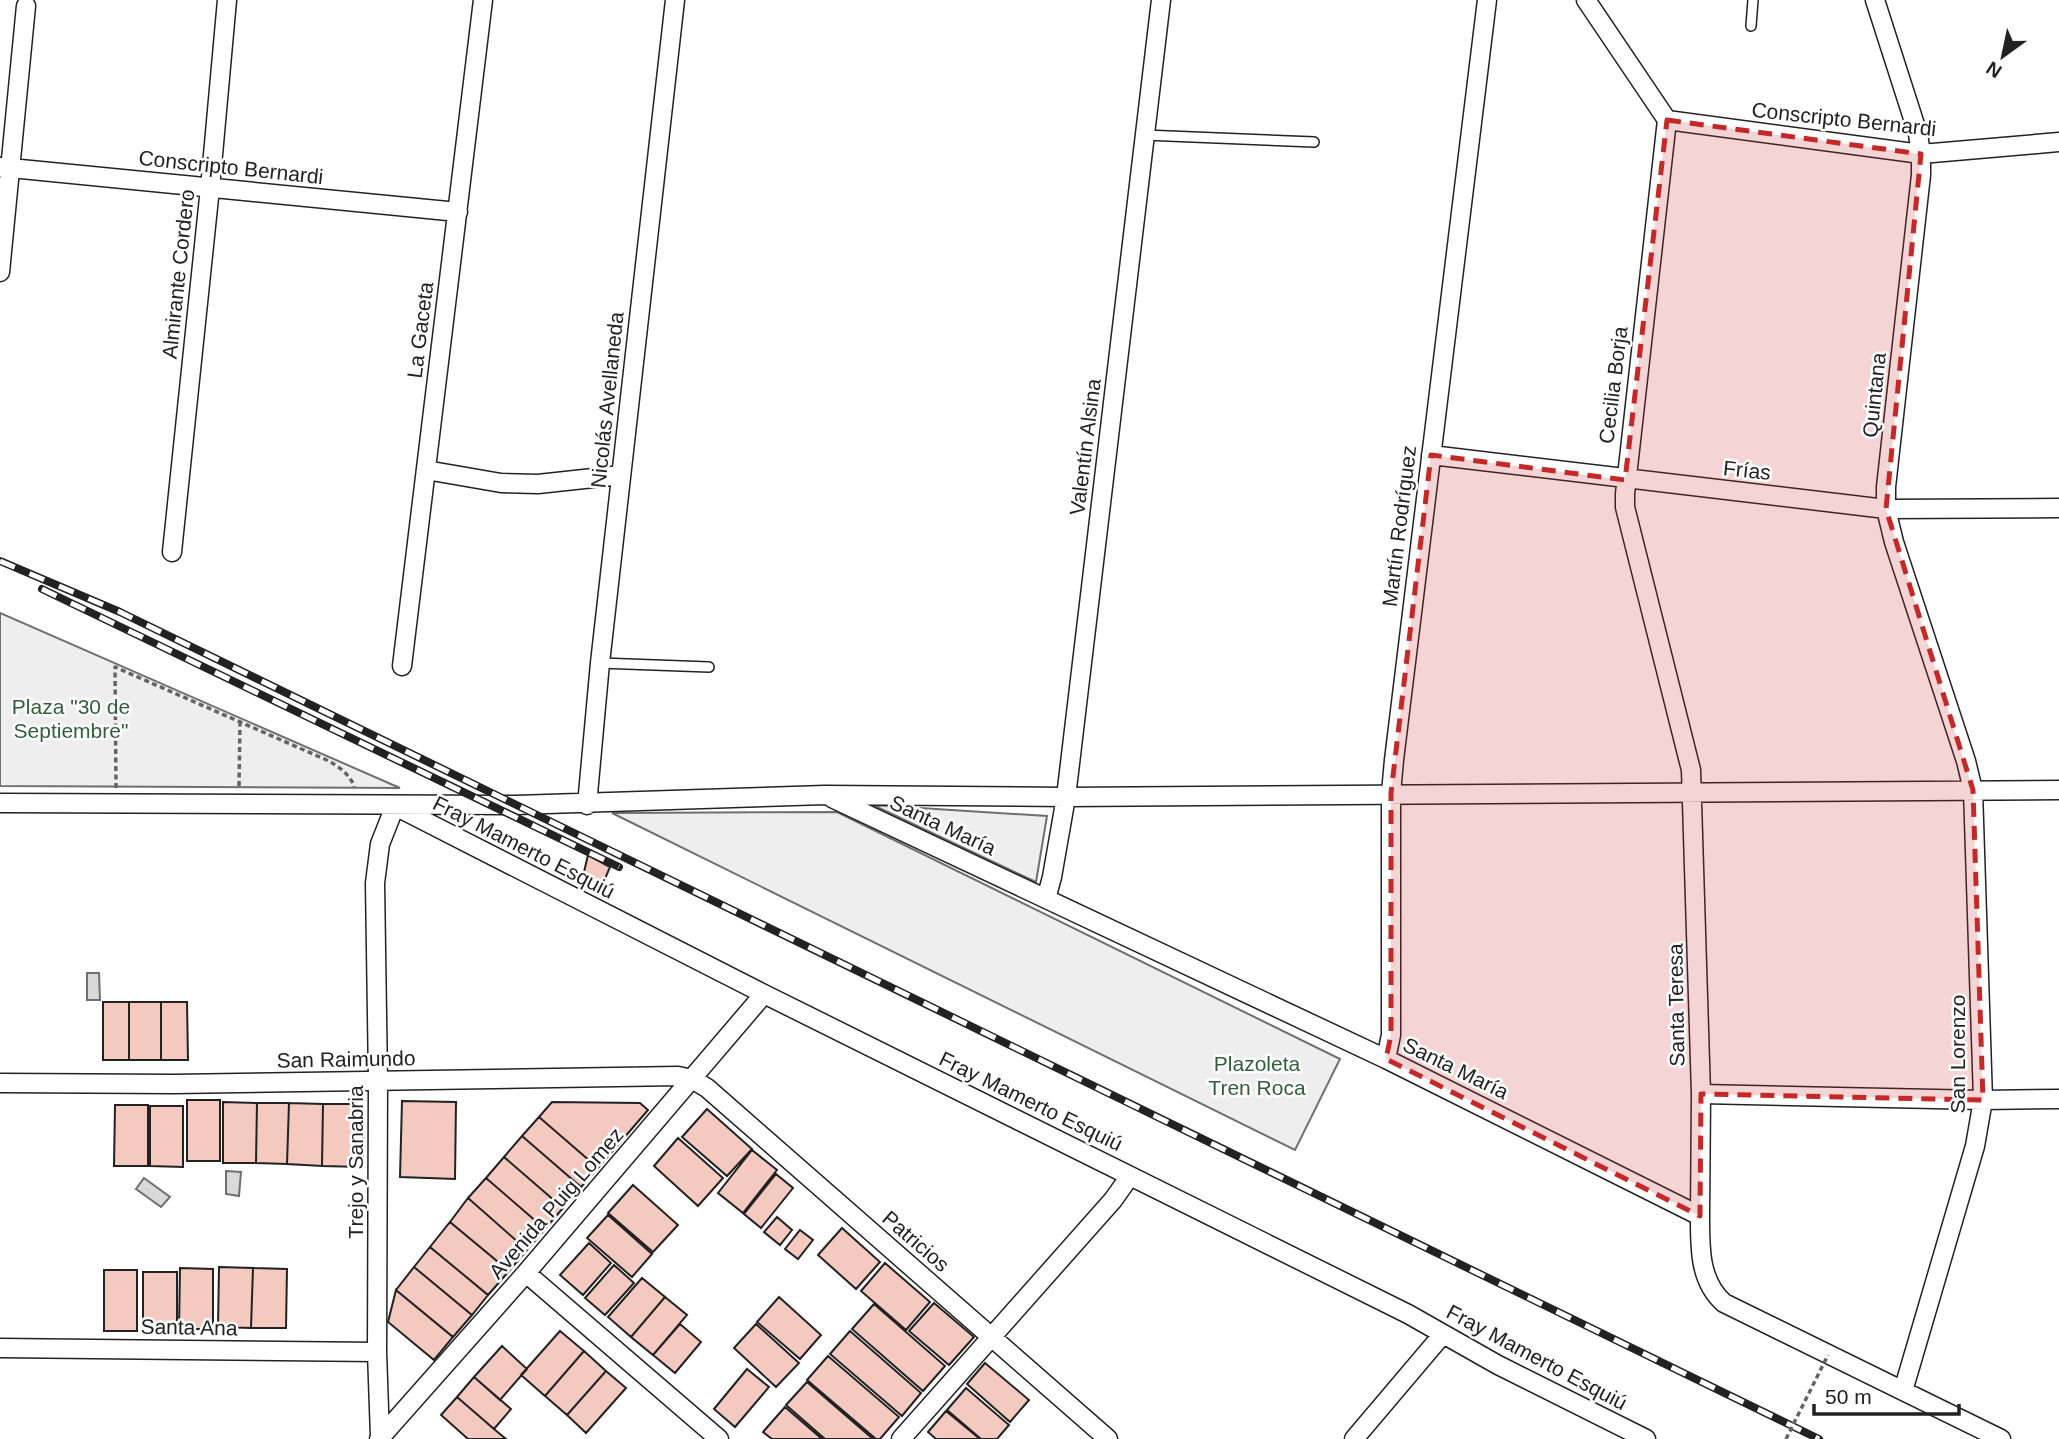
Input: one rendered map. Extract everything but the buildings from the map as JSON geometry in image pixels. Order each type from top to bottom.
[{"type":"street","name":"Almirante Cordero","points":[[172,552],[227,0]]},
{"type":"street","name":"La Gaceta","points":[[402,666],[483,0]]},
{"type":"street","name":"Nicolás Avellaneda","points":[[587,804],[600,663],[675,0]]},
{"type":"street","name":"Valentín Alsina","points":[[1046,898],[1066,797],[1161,0]]},
{"type":"street","name":"Martín Rodríguez","points":[[1386,1059],[1391,1035],[1391,793],[1487,0]]},
{"type":"street","points":[[1586,0],[1667,120]]},
{"type":"street","name":"Quintana","points":[[1875,0],[1922,154],[1886,486],[1886,509],[1894,542],[1966,761],[1973,790]]},
{"type":"street","points":[[0,272],[5,168],[26,6]]},
{"type":"street","name":"Conscripto Bernardi","points":[[1667,120],[1922,154],[2059,142]]},
{"type":"street","name":"Cecilia Borja","points":[[1667,120],[1625,480],[1625,507],[1691,770],[1693,793]]},
{"type":"street","name":"Conscripto Bernardi","points":[[5,168],[457,212]]},
{"type":"street","name":"Frías","points":[[1431,455],[1886,509],[2059,508]]},
{"type":"street","points":[[426,470],[463,479],[538,484],[621,475]]},
{"type":"street","name":"San Lorenzo","points":[[1903,1391],[1975,1146],[1983,1100],[1973,790]]},
{"type":"street","points":[[0,803],[395,806],[587,804],[825,795],[1066,797],[2059,790]]},
{"type":"street","name":"Santa Teresa","points":[[1693,793],[1701,1094],[1699,1216]]},
{"type":"street","name":"Santa María","points":[[825,795],[1386,1059],[1699,1216]]},
{"type":"street","name":"Fray Mamerto Esquiú","points":[[395,806],[1646,1439]]},
{"type":"street","name":"Trejo y Sanabria","points":[[379,1438],[375,883],[380,844],[395,806]]},
{"type":"street","name":"Avenida Puig Lomez","points":[[379,1438],[526,1273],[764,994]]},
{"type":"street","name":"San Raimundo","points":[[0,1083],[174,1084],[678,1076],[692,1079]]},
{"type":"street","name":"Patricios","points":[[692,1079],[707,1088],[1108,1439]]},
{"type":"street","points":[[1701,1094],[2059,1099]]},
{"type":"street","points":[[901,1439],[1113,1200],[1130,1176]]},
{"type":"street","points":[[1699,1216],[1700,1250],[1704,1270],[1715,1295],[1724,1303],[2001,1439]]},
{"type":"street","points":[[526,1273],[719,1439]]},
{"type":"street","points":[[1354,1439],[1443,1334]]},
{"type":"street","name":"Santa Ana","points":[[0,1348],[377,1352]]},
{"type":"lane","points":[[1751,26],[1753,0]]},
{"type":"lane","points":[[1144,135],[1314,142]]},
{"type":"lane","points":[[600,663],[709,667]]},
{"type":"path","points":[[116,804],[115,667],[329,761],[341,768],[354,783],[356,806]]},
{"type":"path","points":[[239,805],[240,722]]},
{"type":"path","points":[[1786,1439],[1828,1355]]},
{"type":"highlighted area","points":[[1667,120],[1921,154],[1886,509],[1973,790],[1983,1100],[1701,1094],[1700,1216],[1386,1059],[1391,1035],[1391,793],[1431,455],[1625,480]]},
{"type":"green space","name":"Plaza \"30 de Septiembre\"","points":[[0,613],[400,788],[0,786]]},
{"type":"green space","points":[[873,805],[1047,816],[1036,882]]},
{"type":"green space","name":"Plazoleta Tren Roca","points":[[837,812],[1340,1059],[1295,1150],[612,813]]},
{"type":"shaded area","points":[[87,973],[99,973],[100,1000],[87,1000]]},
{"type":"shaded area","points":[[226,1171],[241,1172],[239,1196],[226,1194]]},
{"type":"shaded area","points":[[144,1178],[170,1197],[161,1207],[136,1189]]},
{"type":"railway","points":[[0,561],[120,612],[1819,1439]]},
{"type":"railway","points":[[42,589],[619,867]]}]
